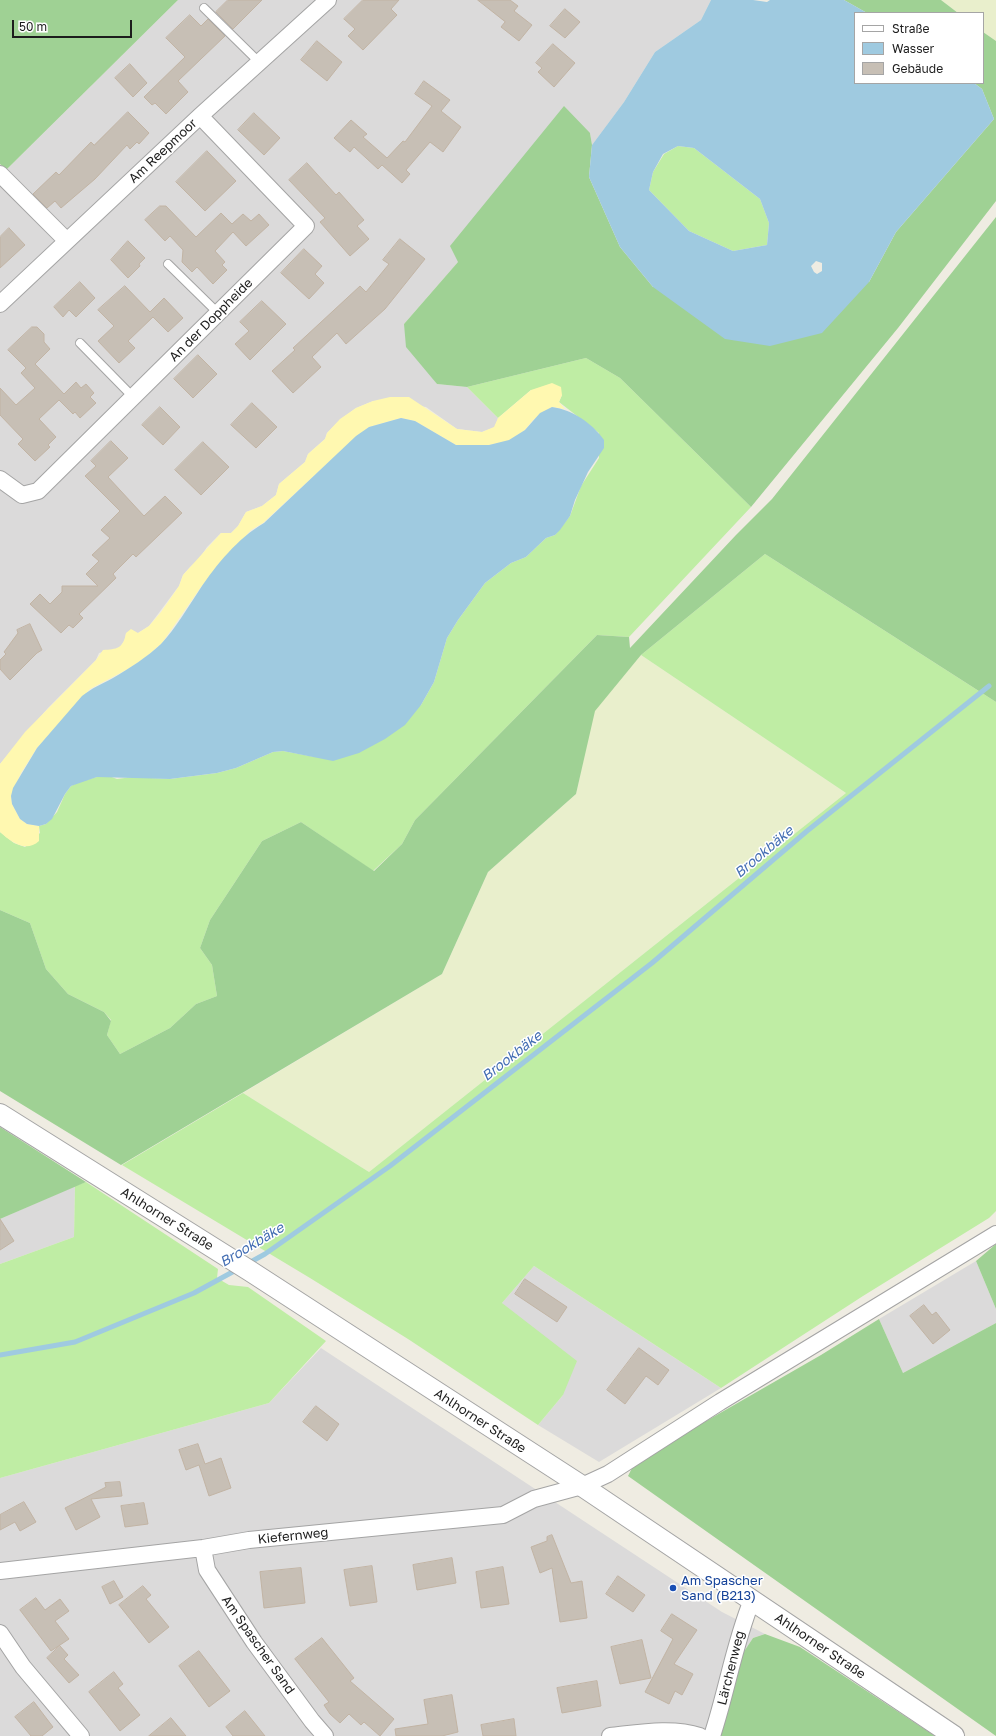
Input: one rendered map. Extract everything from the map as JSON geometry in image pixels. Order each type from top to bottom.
[{"type":"street","name":"Am Reepmoor","points":[[0,304],[66,240],[328,0]]},
{"type":"street","name":"An der Doppheide","points":[[0,479],[22,495],[38,490],[306,226],[200,116]]},
{"type":"street","points":[[0,174],[66,240]]},
{"type":"street","name":"Ahlhorner Straße","points":[[0,1114],[250,1271],[582,1486],[954,1736]]},
{"type":"street","name":"Kiefernweg","points":[[0,1571],[203,1548],[249,1540],[503,1515],[534,1499],[582,1486],[608,1474],[733,1394],[996,1234]]},
{"type":"street","name":"Am Spascher Sand","points":[[203,1548],[207,1570],[211,1577],[254,1642],[312,1721],[325,1736]]},
{"type":"street","name":"Lärchenweg","points":[[712,1736],[724,1700],[742,1625],[752,1600]]},
{"type":"street","points":[[0,1632],[23,1667],[81,1736]]},
{"type":"street","points":[[610,1736],[653,1731],[692,1733],[700,1736]]},
{"type":"lane","points":[[204,8],[260,63]]},
{"type":"lane","points":[[168,264],[218,313]]},
{"type":"lane","points":[[80,343],[133,397]]},
{"type":"shaded area","points":[[178,0],[711,0],[701,20],[655,52],[624,102],[592,145],[590,133],[459,261],[404,324],[437,384],[467,387],[498,418],[495,427],[482,432],[457,429],[426,407],[373,401],[356,408],[340,420],[327,433],[325,439],[308,454],[305,462],[279,484],[276,495],[262,506],[246,512],[238,526],[231,533],[221,533],[207,547],[197,562],[183,575],[179,586],[149,626],[138,633],[126,633],[125,640],[120,647],[114,651],[110,650],[99,653],[96,660],[48,708],[0,764],[0,176]]},
{"type":"shaded area","points":[[75,1186],[74,1237],[0,1264],[0,1219]]},
{"type":"shaded area","points":[[976,1261],[996,1309],[996,1323],[903,1373],[879,1319]]},
{"type":"shaded area","points":[[534,1266],[721,1388],[599,1462],[538,1425],[563,1395],[502,1303]]},
{"type":"shaded area","points":[[321,1348],[722,1612],[765,1634],[753,1638],[743,1653],[721,1736],[0,1736],[0,1478],[269,1403]]},
{"type":"green space","points":[[0,0],[178,0],[6,170],[0,164]]},
{"type":"green space","points":[[844,0],[941,0],[957,12],[865,12]]},
{"type":"green space","points":[[941,0],[996,0],[996,41],[984,33],[984,12],[957,12]]},
{"type":"green space","points":[[984,33],[996,41],[996,201],[898,328],[751,507],[620,378],[586,358],[467,387],[437,384],[406,347],[404,324],[458,262],[450,246],[564,106],[590,133],[592,145],[589,177],[620,247],[653,287],[869,282],[896,232],[994,119],[982,89],[975,84],[984,84]]},
{"type":"green space","points":[[678,146],[694,148],[760,199],[769,223],[767,245],[733,251],[689,231],[649,190],[653,172],[664,154]]},
{"type":"green space","points":[[996,217],[996,702],[765,554],[641,655],[595,711],[576,794],[488,872],[442,974],[121,1165],[0,1091],[0,910],[30,923],[46,969],[68,994],[104,1012],[111,1021],[107,1035],[120,1054],[170,1028],[196,1004],[217,996],[212,965],[200,948],[210,920],[262,841],[301,822],[374,871],[402,844],[415,820],[597,635],[629,637],[630,648],[736,535],[772,499]]},
{"type":"green space","points":[[586,358],[620,378],[751,507],[629,637],[597,635],[415,820],[402,844],[373,871],[301,822],[262,841],[210,920],[200,948],[212,965],[217,996],[196,1004],[170,1028],[120,1054],[107,1035],[111,1020],[104,1012],[68,994],[46,969],[30,923],[0,910],[0,832],[14,843],[25,847],[40,833],[39,826],[46,824],[57,812],[65,794],[71,786],[79,782],[97,777],[109,776],[117,779],[132,777],[170,779],[217,773],[236,768],[273,752],[283,751],[315,757],[421,705],[434,682],[447,638],[458,620],[485,583],[511,563],[526,557],[546,538],[555,535],[570,516],[581,486],[599,458],[599,433],[559,402],[562,395],[531,390],[498,418],[467,387]]},
{"type":"green space","points":[[765,554],[996,702],[996,1211],[989,1218],[863,1296],[721,1388],[534,1266],[502,1303],[577,1361],[563,1395],[538,1425],[408,1339],[122,1165],[243,1093],[369,1172],[846,793],[641,655]]},
{"type":"green space","points":[[641,655],[846,793],[369,1172],[243,1093],[442,974],[488,872],[576,794],[594,711]]},
{"type":"green space","points":[[0,1127],[86,1182],[0,1219]]},
{"type":"green space","points":[[86,1182],[218,1269],[217,1278],[229,1285],[248,1287],[326,1341],[269,1403],[0,1478],[0,1264],[74,1237],[75,1186]]},
{"type":"green space","points":[[996,1244],[996,1309],[976,1261]]},
{"type":"green space","points":[[879,1319],[903,1373],[996,1323],[996,1736],[628,1476],[635,1462],[821,1355]]},
{"type":"green space","points":[[765,1634],[800,1647],[935,1736],[721,1736],[743,1653],[753,1638]]},
{"type":"sand","points":[[552,383],[561,387],[562,395],[559,402],[565,409],[552,407],[533,420],[525,430],[509,441],[489,445],[456,445],[415,421],[401,418],[369,427],[344,448],[263,523],[251,530],[201,587],[162,643],[146,657],[128,669],[90,689],[37,748],[21,773],[11,796],[12,804],[20,819],[27,824],[39,826],[39,841],[29,846],[19,845],[0,832],[0,764],[25,732],[96,660],[103,650],[119,647],[125,638],[126,633],[131,629],[138,633],[149,626],[179,586],[183,575],[221,533],[231,533],[238,526],[246,512],[262,506],[276,495],[279,484],[305,462],[308,454],[325,439],[327,433],[340,419],[356,408],[373,401],[390,397],[409,397],[457,429],[482,432],[494,427],[498,418],[531,390]]},
{"type":"water","points":[[711,0],[753,0],[767,2],[770,0],[844,0],[865,12],[854,12],[854,84],[975,84],[982,89],[994,119],[896,232],[869,282],[822,333],[770,346],[725,339],[653,287],[620,247],[589,177],[592,145],[624,102],[655,52],[701,20]],"holes":[[[678,146],[694,148],[760,199],[769,223],[767,245],[733,251],[689,231],[649,190],[653,172],[663,154]],[[816,261],[822,263],[822,271],[817,274],[811,266]]]},
{"type":"water","points":[[552,407],[575,414],[588,423],[604,440],[604,448],[588,472],[575,500],[570,516],[560,530],[555,535],[546,538],[526,557],[511,563],[485,583],[458,620],[447,638],[434,682],[421,705],[405,725],[385,739],[359,753],[333,761],[283,751],[273,752],[236,768],[217,773],[170,779],[97,777],[71,786],[65,794],[52,819],[46,824],[39,826],[27,824],[20,819],[12,804],[11,796],[13,788],[37,748],[82,696],[93,688],[132,666],[161,644],[177,624],[206,580],[228,553],[245,536],[264,523],[356,436],[369,427],[401,418],[415,421],[456,445],[489,445],[509,440],[525,430],[540,413]]},
{"type":"building","points":[[228,0],[262,0],[233,29],[216,12]]},
{"type":"building","points":[[363,0],[399,0],[391,9],[397,15],[363,50],[348,36],[355,29],[344,19]]},
{"type":"building","points":[[478,0],[510,0],[518,6],[514,11],[532,25],[519,41],[501,27],[505,22]]},
{"type":"building","points":[[565,9],[580,22],[565,38],[550,26]]},
{"type":"building","points":[[190,15],[201,26],[208,19],[225,36],[178,81],[188,92],[166,114],[155,103],[152,105],[144,97],[185,57],[166,38]]},
{"type":"building","points":[[317,41],[342,62],[327,81],[301,60]]},
{"type":"building","points":[[553,44],[575,63],[554,87],[538,72],[542,68],[536,63]]},
{"type":"building","points":[[130,64],[147,83],[133,97],[115,78]]},
{"type":"building","points":[[424,81],[450,100],[441,111],[461,127],[443,152],[430,142],[406,170],[410,174],[402,183],[382,165],[378,169],[354,147],[350,152],[334,138],[351,120],[367,134],[363,137],[387,158],[403,141],[405,142],[432,106],[415,94]]},
{"type":"building","points":[[128,112],[149,133],[139,144],[137,142],[130,149],[127,145],[95,179],[61,208],[55,201],[47,208],[33,194],[56,172],[59,175],[91,142],[94,145]]},
{"type":"building","points":[[254,113],[280,138],[264,155],[238,130]]},
{"type":"building","points":[[207,151],[236,181],[205,211],[176,182]]},
{"type":"building","points":[[307,163],[336,195],[339,192],[364,220],[357,226],[369,239],[350,256],[320,222],[325,218],[289,180]]},
{"type":"building","points":[[160,206],[166,206],[196,237],[221,213],[232,224],[243,214],[251,221],[259,214],[269,225],[246,246],[233,232],[215,251],[225,262],[222,265],[227,270],[213,284],[197,267],[192,272],[182,262],[183,250],[170,236],[165,241],[145,220]]},
{"type":"building","points":[[9,228],[25,245],[0,268],[0,237]]},
{"type":"building","points":[[400,239],[425,259],[385,309],[346,344],[337,333],[312,357],[321,367],[293,393],[272,371],[295,350],[293,348],[360,286],[366,292],[389,264],[383,260]]},
{"type":"building","points":[[128,241],[145,258],[139,264],[140,266],[128,278],[111,260]]},
{"type":"building","points":[[304,249],[322,266],[315,274],[324,283],[309,299],[281,273]]},
{"type":"building","points":[[80,282],[95,298],[76,317],[69,310],[63,317],[54,307]]},
{"type":"building","points":[[125,286],[150,312],[164,298],[183,318],[168,332],[153,317],[128,341],[135,348],[119,363],[98,341],[114,326],[98,310]]},
{"type":"building","points":[[262,301],[286,324],[250,360],[235,344],[249,331],[240,322]]},
{"type":"building","points":[[32,327],[37,327],[44,334],[44,342],[50,349],[35,364],[64,394],[76,382],[81,388],[86,384],[94,393],[90,397],[96,403],[80,418],[75,412],[73,414],[59,400],[39,419],[56,437],[48,445],[50,447],[35,461],[18,444],[23,439],[0,415],[0,388],[16,405],[35,388],[21,373],[26,368],[8,350]]},
{"type":"building","points":[[198,355],[217,374],[193,398],[174,379]]},
{"type":"building","points":[[252,403],[277,427],[256,448],[231,425]]},
{"type":"building","points":[[160,407],[180,427],[163,445],[142,425]]},
{"type":"building","points":[[111,441],[128,458],[108,477],[144,516],[165,496],[182,513],[136,557],[133,554],[113,574],[116,578],[79,614],[83,618],[73,628],[69,625],[61,633],[30,604],[40,594],[50,604],[62,592],[62,586],[98,586],[86,574],[99,561],[92,555],[110,538],[101,530],[120,511],[85,476],[96,466],[91,461]]},
{"type":"building","points":[[203,442],[229,467],[201,495],[175,470]]},
{"type":"building","points":[[30,624],[42,650],[37,653],[10,680],[0,669],[0,660],[6,654],[4,652],[18,633],[17,630]]},
{"type":"building","points":[[0,1219],[14,1241],[0,1250]]},
{"type":"building","points":[[525,1279],[567,1307],[557,1322],[515,1294]]},
{"type":"building","points":[[924,1305],[932,1315],[936,1312],[950,1330],[933,1344],[910,1316]]},
{"type":"building","points":[[639,1348],[669,1370],[658,1385],[646,1376],[625,1404],[607,1390]]},
{"type":"building","points":[[316,1406],[339,1424],[327,1441],[303,1422]]},
{"type":"building","points":[[198,1444],[205,1464],[221,1458],[231,1488],[209,1496],[199,1465],[186,1470],[179,1450]]},
{"type":"building","points":[[120,1482],[122,1496],[91,1499],[100,1517],[76,1530],[65,1508],[106,1487],[105,1483]]},
{"type":"building","points":[[24,1502],[36,1522],[20,1531],[15,1522],[0,1530],[0,1515]]},
{"type":"building","points":[[144,1503],[148,1524],[125,1527],[121,1506]]},
{"type":"building","points":[[552,1535],[571,1583],[582,1581],[587,1618],[560,1622],[552,1568],[540,1573],[531,1547],[547,1541],[547,1537]]},
{"type":"building","points":[[452,1558],[456,1583],[417,1590],[413,1565]]},
{"type":"building","points":[[372,1566],[377,1602],[350,1606],[344,1570]]},
{"type":"building","points":[[503,1567],[509,1604],[481,1608],[476,1572]]},
{"type":"building","points":[[301,1568],[305,1603],[264,1608],[260,1572]]},
{"type":"building","points":[[618,1576],[645,1595],[633,1612],[606,1594]]},
{"type":"building","points":[[114,1581],[123,1597],[110,1604],[102,1587]]},
{"type":"building","points":[[143,1586],[151,1595],[146,1599],[169,1627],[149,1643],[119,1605]]},
{"type":"building","points":[[36,1598],[45,1610],[60,1599],[69,1611],[55,1621],[69,1639],[51,1651],[20,1610]]},
{"type":"building","points":[[672,1614],[697,1630],[674,1664],[693,1674],[682,1695],[675,1691],[669,1704],[645,1692],[673,1639],[661,1631]]},
{"type":"building","points":[[322,1638],[354,1678],[350,1681],[394,1719],[380,1736],[364,1722],[361,1725],[349,1714],[340,1723],[330,1714],[324,1705],[329,1702],[295,1659]]},
{"type":"building","points":[[642,1640],[651,1678],[620,1684],[611,1647]]},
{"type":"building","points":[[60,1646],[68,1655],[64,1659],[79,1675],[69,1683],[47,1658]]},
{"type":"building","points":[[199,1651],[230,1691],[209,1707],[179,1666]]},
{"type":"building","points":[[114,1672],[123,1684],[118,1688],[140,1715],[120,1731],[89,1692]]},
{"type":"building","points":[[597,1681],[601,1706],[562,1713],[557,1688]]},
{"type":"building","points":[[452,1695],[458,1732],[442,1736],[396,1736],[395,1729],[428,1724],[424,1700]]},
{"type":"building","points":[[34,1702],[53,1727],[42,1736],[31,1736],[15,1717]]},
{"type":"building","points":[[245,1711],[265,1736],[233,1736],[226,1727]]},
{"type":"building","points":[[171,1718],[186,1736],[149,1736]]},
{"type":"building","points":[[514,1719],[516,1736],[483,1736],[481,1725]]},
{"type":"waterway","name":"Brookbäke","points":[[247,1264],[265,1254],[390,1166],[652,963],[807,831],[989,686]]},
{"type":"waterway","name":"Brookbäke","points":[[0,1355],[75,1342],[194,1293],[238,1269]]},
{"type":"place","name":"Am Spascher Sand (B213)","points":[[673,1588]]}]
